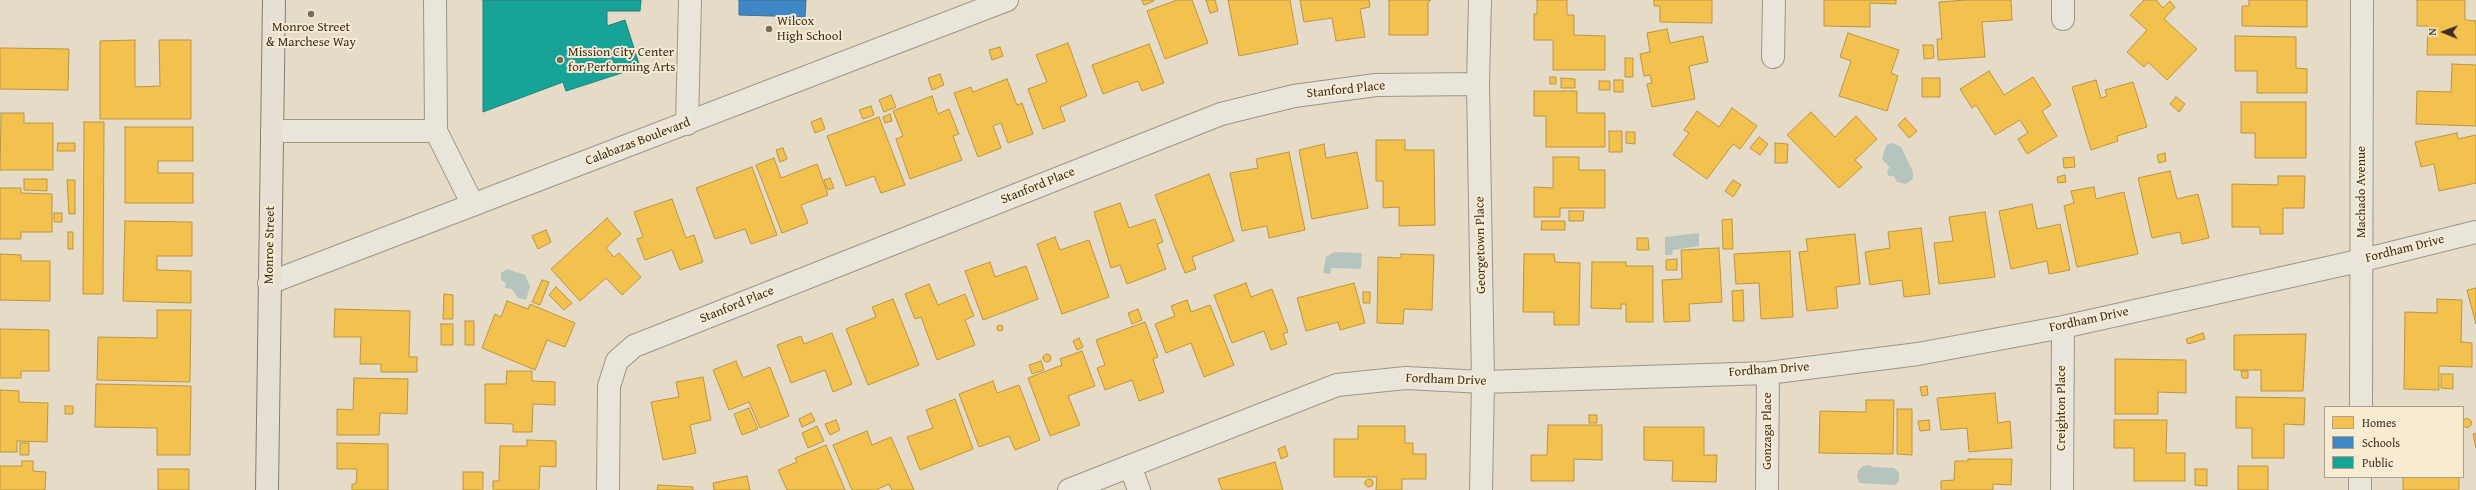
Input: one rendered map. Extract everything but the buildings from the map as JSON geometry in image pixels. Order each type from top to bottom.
[{"type":"main road","name":"Monroe Street","points":[[267,490],[274,0]]},
{"type":"street","points":[[435,0],[436,131],[473,205]]},
{"type":"street","points":[[688,124],[690,0]]},
{"type":"street","name":"Calabazas Boulevard","points":[[269,283],[688,124],[1007,0]]},
{"type":"street","name":"Georgetown Place","points":[[1480,0],[1478,84],[1483,382],[1481,490]]},
{"type":"street","points":[[1774,0],[1774,57]]},
{"type":"street","name":"Machado Avenue","points":[[2361,406],[2363,260],[2362,0]]},
{"type":"street","name":"Stanford Place","points":[[608,490],[609,386],[617,361],[634,346],[1221,114],[1294,96],[1376,85],[1478,84]]},
{"type":"street","points":[[272,131],[436,131]]},
{"type":"street","name":"Fordham Drive","points":[[1069,490],[1337,385],[1406,378],[1483,382],[1768,373],[1918,354],[2063,327],[2363,260],[2476,232]]},
{"type":"street","name":"Creighton Place","points":[[2062,490],[2063,327]]},
{"type":"street","name":"Gonzaga Place","points":[[1767,490],[1768,373]]},
{"type":"street","points":[[1130,466],[1139,490]]},
{"type":"street","points":[[2360,478],[2360,490]]},
{"type":"shaded area","points":[[1893,143],[1901,147],[1913,172],[1913,179],[1906,184],[1897,182],[1894,176],[1888,176],[1887,170],[1890,168],[1882,159],[1886,145]]},
{"type":"shaded area","points":[[1699,233],[1699,246],[1673,250],[1672,255],[1665,255],[1665,237]]},
{"type":"shaded area","points":[[1334,252],[1362,253],[1361,269],[1331,268],[1330,274],[1323,273],[1326,257]]},
{"type":"shaded area","points":[[507,269],[525,275],[530,286],[526,300],[518,298],[512,289],[505,288],[506,283],[501,280],[501,273]]},
{"type":"shaded area","points":[[1869,465],[1872,467],[1894,468],[1899,473],[1899,480],[1896,485],[1859,483],[1857,476],[1858,471],[1863,466]]},
{"type":"place","name":"Monroe Street & Marchese Way","points":[[311,14]]},
{"type":"place","name":"Wilcox High School","points":[[769,29]]},
{"type":"place","name":"Mission City Center for Performing Arts","points":[[560,60]]}]
